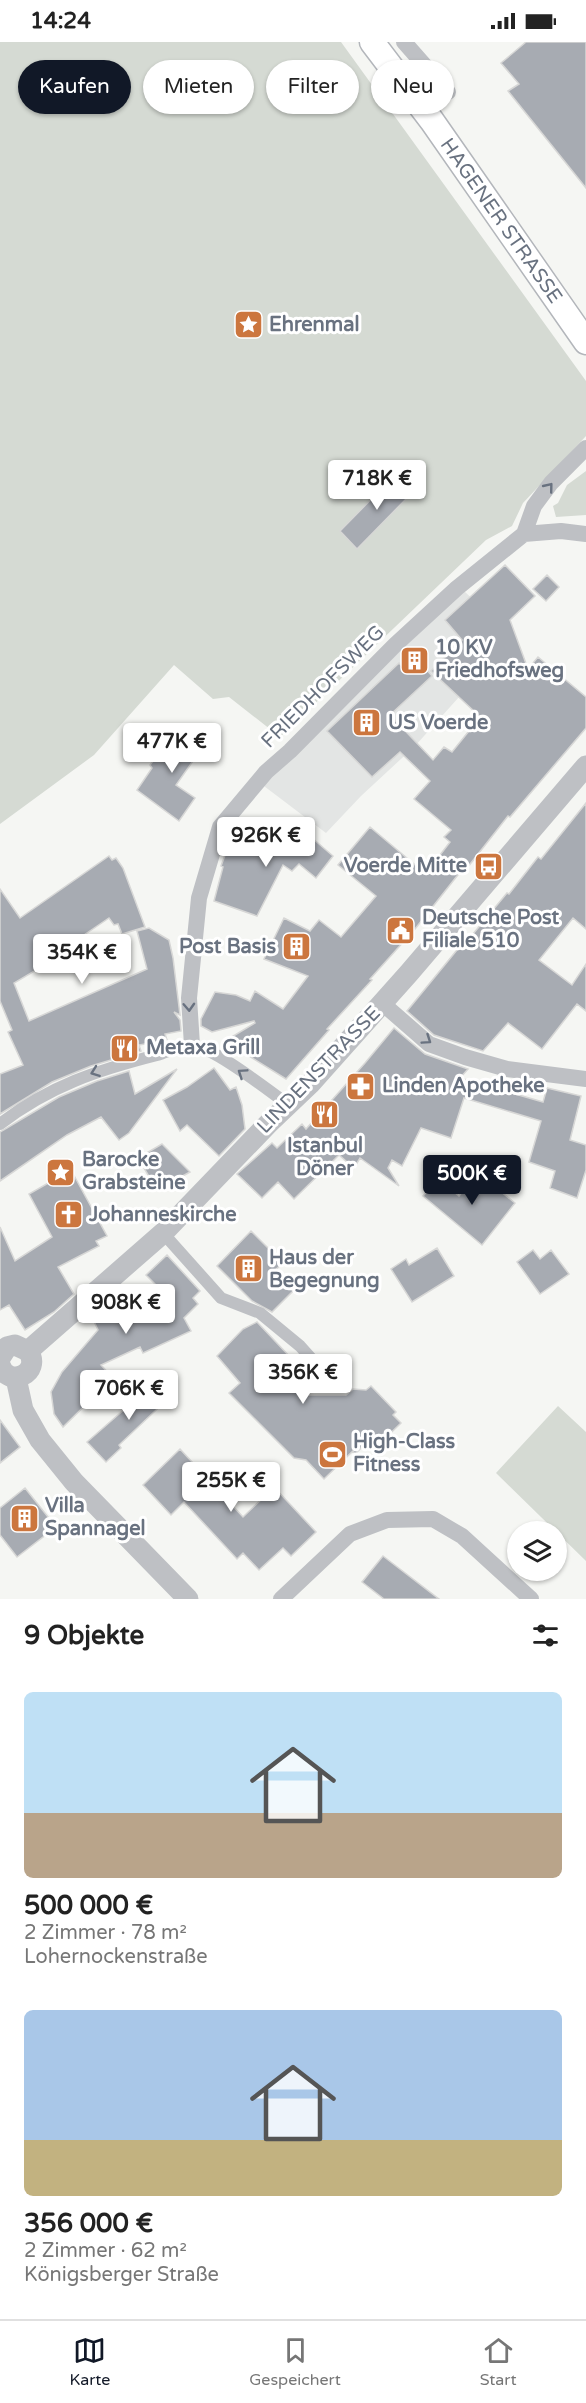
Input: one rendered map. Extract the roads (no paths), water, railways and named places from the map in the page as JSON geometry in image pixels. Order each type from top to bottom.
[{"type":"main road","name":"HAGENER STRASSE","points":[[372,42],[432,121],[586,342]]},
{"type":"street","points":[[404,42],[420,60]]},
{"type":"street","points":[[586,448],[551,483],[534,506],[524,534],[561,531],[586,534]]},
{"type":"street","name":"FRIEDHOFSWEG","points":[[192,1045],[190,969],[199,898],[220,827],[231,810],[266,772],[290,751],[395,645],[457,588],[524,534]]},
{"type":"street","name":"LINDENSTRASSE","points":[[28,1351],[163,1233],[342,1050],[586,766]]},
{"type":"street","points":[[382,1003],[429,1044],[507,1069],[586,1079]]},
{"type":"street","points":[[0,1124],[33,1100],[84,1076],[192,1045],[214,1054],[289,1105]]},
{"type":"street","points":[[163,1233],[221,1298],[260,1313],[300,1346],[334,1384]]},
{"type":"street","points":[[15,1345],[28,1351],[32,1366],[26,1374],[4,1359],[15,1345]]},
{"type":"street","points":[[4,1359],[22,1410],[40,1440],[74,1482],[188,1599]]},
{"type":"street","points":[[281,1599],[350,1534],[387,1521],[434,1519],[462,1536],[531,1599]]},
{"type":"place","name":"Ehrenmal","points":[[248,325]]},
{"type":"place","name":"10 KV Friedhofsweg","points":[[414,660]]},
{"type":"place","name":"US Voerde","points":[[367,723]]},
{"type":"place","name":"Voerde Mitte","points":[[488,866]]},
{"type":"place","name":"Deutsche Post Filiale 510","points":[[401,930]]},
{"type":"place","name":"Post Basis","points":[[297,947]]},
{"type":"place","name":"Metaxa Grill","points":[[125,1048]]},
{"type":"place","name":"Linden Apotheke","points":[[361,1086]]},
{"type":"place","name":"Istanbul Döner","points":[[325,1115]]},
{"type":"place","name":"Barocke Grabsteine","points":[[61,1172]]},
{"type":"place","name":"Johanneskirche","points":[[68,1215]]},
{"type":"place","name":"Haus der Begegnung","points":[[248,1269]]},
{"type":"place","name":"High-Class Fitness","points":[[332,1454]]},
{"type":"place","name":"Villa Spannagel","points":[[24,1518]]}]
